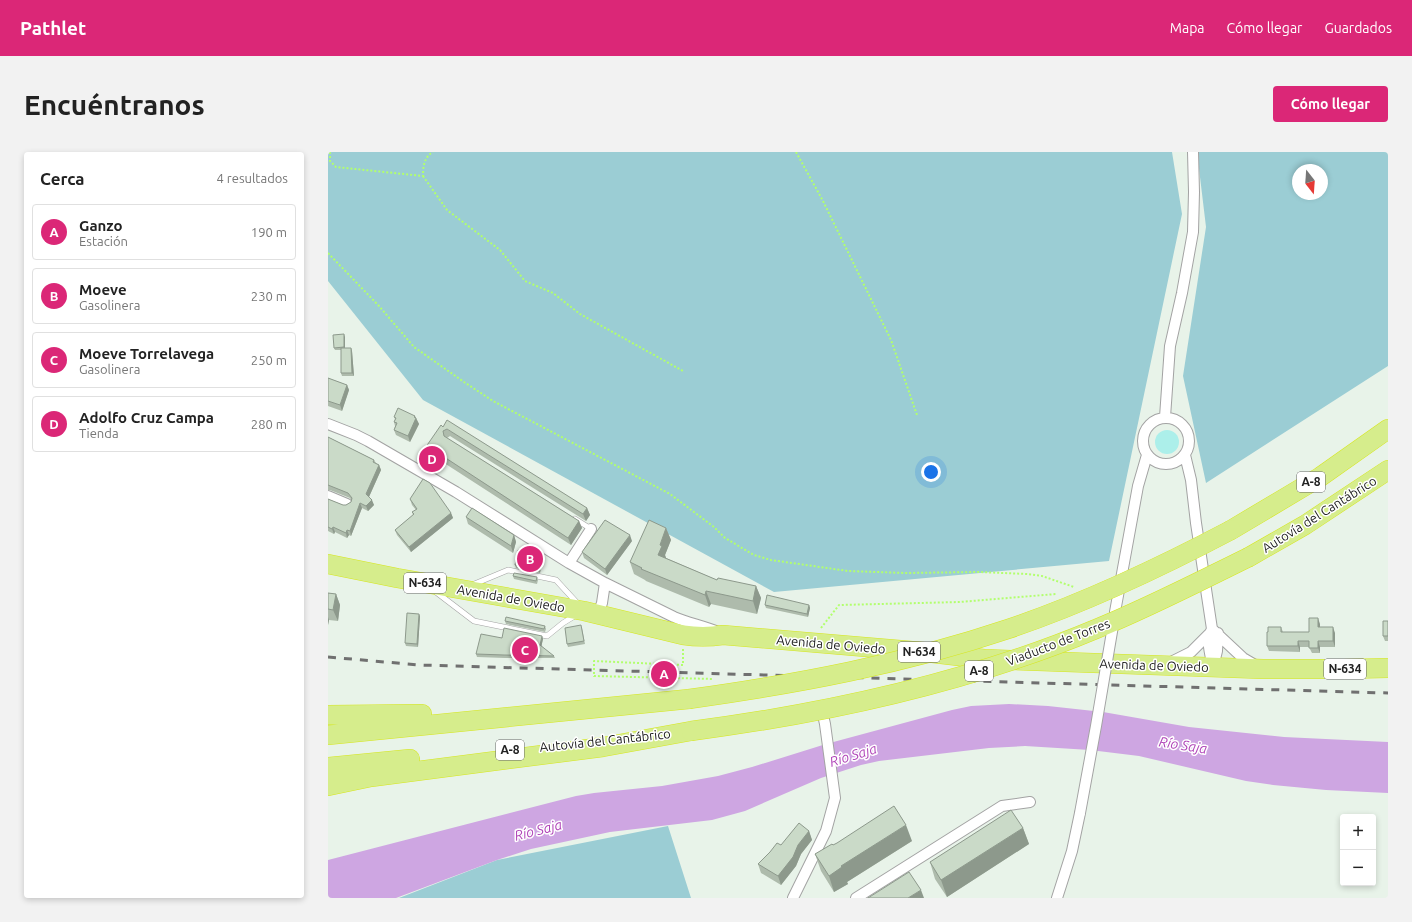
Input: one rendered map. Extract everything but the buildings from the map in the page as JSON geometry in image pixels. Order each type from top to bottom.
[{"type":"highway","name":"A-8","points":[[328,735],[685,699],[749,691],[833,675],[964,643],[1034,620],[1109,589],[1166,563],[1231,530],[1320,477],[1388,429]]},
{"type":"highway","name":"Autovía del Cantábrico","points":[[1249,557],[1305,525],[1388,470]]},
{"type":"highway","name":"Viaducto de Torres","points":[[691,731],[757,722],[834,708],[906,691],[982,670],[1095,630],[1249,557]]},
{"type":"highway","name":"Avenida de Oviedo","points":[[328,564],[425,583],[591,612],[683,635],[707,637],[723,635],[924,652],[984,659],[1214,668],[1388,668]]},
{"type":"highway","points":[[328,715],[413,714],[685,699]]},
{"type":"highway","name":"Autovía del Cantábrico","points":[[328,767],[691,731]]},
{"type":"highway","points":[[328,786],[371,777],[603,747],[691,731]]},
{"type":"street","points":[[1165,417],[1170,346],[1182,293],[1193,232],[1193,152]]},
{"type":"street","points":[[1165,417],[1179,421],[1185,426],[1190,440],[1185,455],[1180,460],[1166,464],[1152,460],[1147,455],[1143,441],[1144,434],[1152,422],[1165,417]]},
{"type":"street","points":[[328,424],[356,435],[410,465],[496,516],[569,563],[605,583],[674,618],[708,628],[723,635]]},
{"type":"street","points":[[1057,898],[1072,851],[1080,813],[1138,486],[1147,455]]},
{"type":"street","points":[[1185,455],[1192,480],[1196,523],[1217,651],[1214,668]]},
{"type":"street","points":[[328,496],[347,504]]},
{"type":"street","points":[[569,563],[591,529]]},
{"type":"street","points":[[591,612],[602,603],[605,583]]},
{"type":"street","points":[[1162,666],[1191,652],[1213,632]]},
{"type":"street","points":[[1213,632],[1243,658],[1263,669]]},
{"type":"street","points":[[793,898],[826,831],[835,798],[821,704]]},
{"type":"street","points":[[856,898],[1002,806],[1030,802]]},
{"type":"lane","points":[[573,518],[591,529]]},
{"type":"lane","points":[[425,583],[474,621],[547,636],[563,623],[591,612],[556,580],[508,570],[462,589]]},
{"type":"path","points":[[330,152],[330,161],[336,168],[423,176]]},
{"type":"path","points":[[434,152],[430,154],[424,162],[423,176],[447,210],[500,250],[525,281],[553,292],[580,314],[683,371]]},
{"type":"path","points":[[796,152],[891,340],[917,415]]},
{"type":"path","points":[[328,253],[379,306],[414,347],[493,401],[670,494],[714,527],[725,538],[754,555],[771,560],[848,571],[1027,574],[1042,576],[1077,588]]},
{"type":"path","points":[[826,621],[840,605],[960,602],[1057,594]]},
{"type":"path","points":[[683,665],[594,661],[594,676],[715,679]]},
{"type":"shaded area","points":[[328,152],[1172,152],[1182,214],[1109,561],[774,592],[423,400],[328,281]]},
{"type":"shaded area","points":[[1197,152],[1388,152],[1388,366],[1206,483],[1183,376],[1206,227]]},
{"type":"shaded area","points":[[1167,430],[1175,434],[1179,442],[1175,450],[1167,454],[1159,450],[1155,442],[1159,434]]},
{"type":"shaded area","points":[[668,826],[691,898],[399,898],[497,860]]},
{"type":"water","name":"Río Saja","points":[[1009,704],[1048,706],[1103,712],[1189,727],[1284,737],[1388,742],[1388,793],[1326,790],[1273,785],[1246,781],[1139,756],[1090,750],[1025,746],[989,748],[879,761],[861,765],[821,778],[745,811],[712,820],[610,832],[531,849],[497,860],[396,898],[328,898],[328,860],[576,796],[662,786],[718,776],[826,744],[952,710],[971,706]]},
{"type":"railway","points":[[328,657],[419,665],[1388,693]]},
{"type":"place","name":"Adolfo Cruz Campa","points":[[432,459]]},
{"type":"place","name":"Moeve","points":[[530,559]]},
{"type":"place","name":"Moeve Torrelavega","points":[[525,650]]},
{"type":"place","name":"Ganzo","points":[[664,674]]}]
